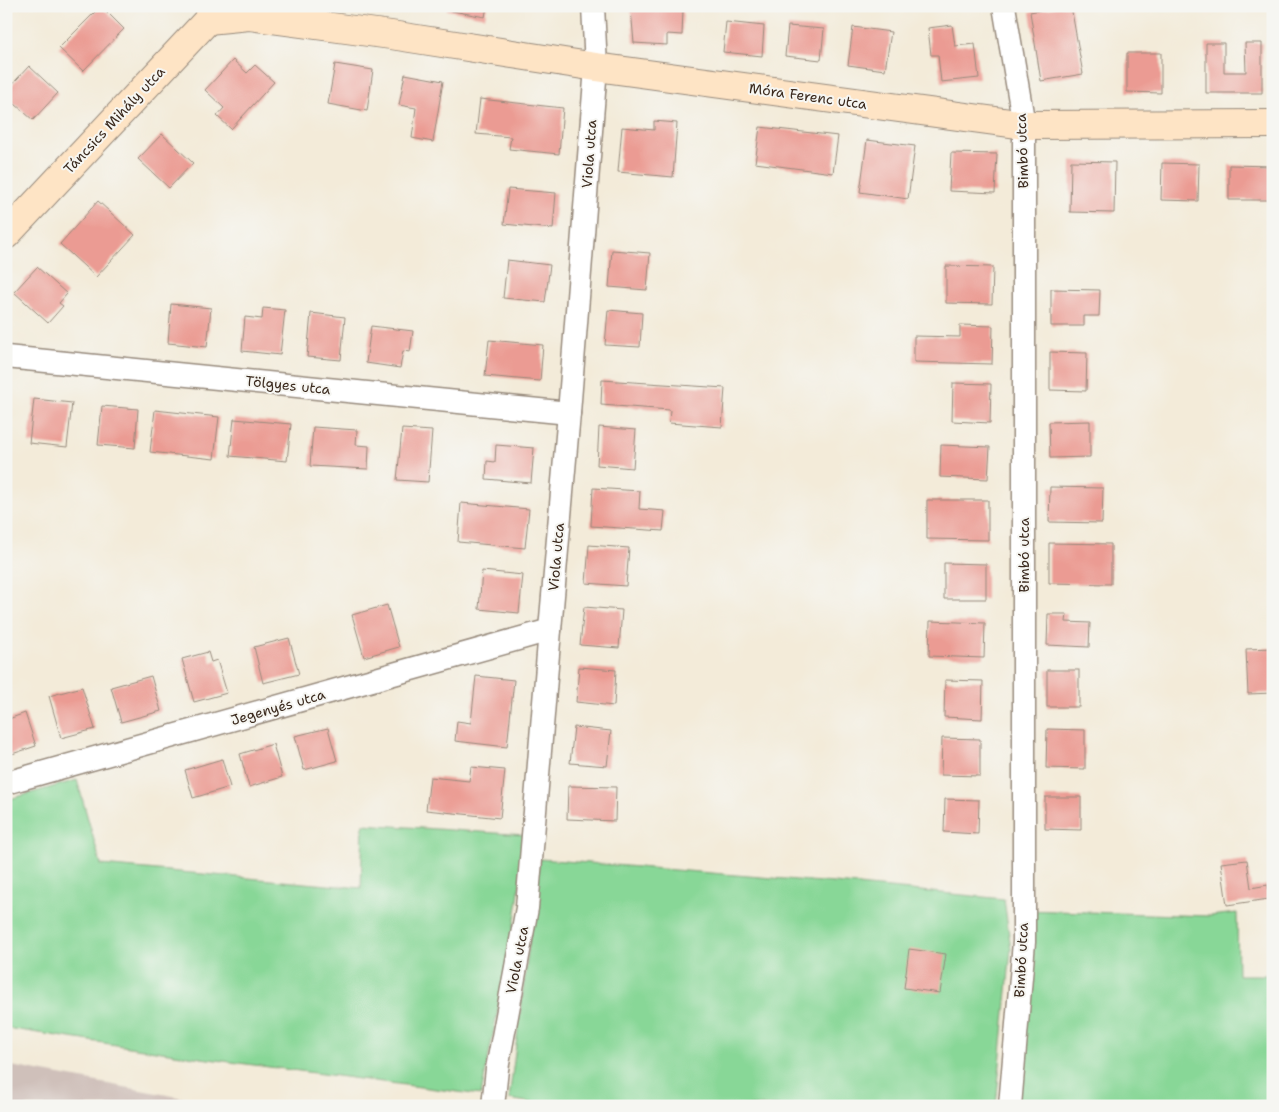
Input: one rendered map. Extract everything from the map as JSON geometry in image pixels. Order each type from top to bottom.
[{"type":"street","name":"Móra Ferenc utca","points":[[304,6],[346,30]]},
{"type":"street","name":"Viola utca","points":[[493,1106],[497,1069],[527,908],[596,67],[593,6]]},
{"type":"street","name":"Bimbó utca","points":[[1004,6],[1024,125],[1024,942],[1010,1106]]},
{"type":"street","name":"Móra Ferenc utca","points":[[214,13],[391,35],[596,67],[1024,125],[1273,124]]},
{"type":"street","name":"Táncsics Mihály utca","points":[[6,235],[214,13]]},
{"type":"street","name":"Tölgyes utca","points":[[6,357],[569,413]]},
{"type":"street","name":"Jegenyés utca","points":[[6,783],[550,630]]},
{"type":"shaded area","points":[[6,1065],[226,1106],[6,1106]]},
{"type":"green space","points":[[77,780],[101,865],[361,888],[363,824],[525,835],[518,900],[510,949],[481,1095],[201,1058],[6,1028],[6,800]]},
{"type":"green space","points":[[540,859],[1004,899],[1011,949],[996,1106],[550,1106],[509,1099]]},
{"type":"green space","points":[[1024,910],[1210,916],[1237,913],[1238,975],[1273,975],[1273,1106],[1016,1106]]},
{"type":"building","points":[[101,6],[124,29],[83,71],[59,48]]},
{"type":"building","points":[[447,6],[487,6],[485,17],[447,10]]},
{"type":"building","points":[[1071,6],[1083,74],[1041,81],[1030,12]]},
{"type":"building","points":[[631,9],[683,10],[682,35],[667,34],[667,45],[634,43]]},
{"type":"building","points":[[726,22],[764,26],[762,56],[723,52]]},
{"type":"building","points":[[952,25],[955,46],[975,44],[979,78],[941,82],[938,55],[931,55],[928,28]]},
{"type":"building","points":[[788,26],[824,29],[821,60],[785,56]]},
{"type":"building","points":[[853,27],[891,32],[885,70],[848,65]]},
{"type":"building","points":[[1206,43],[1224,43],[1224,72],[1246,72],[1245,43],[1262,43],[1262,93],[1206,93]]},
{"type":"building","points":[[1127,53],[1161,53],[1161,93],[1127,92]]},
{"type":"building","points":[[233,60],[247,73],[255,65],[274,82],[231,129],[217,116],[224,108],[205,90]]},
{"type":"building","points":[[335,64],[373,70],[367,111],[328,104]]},
{"type":"building","points":[[29,66],[58,93],[33,120],[6,96],[6,91]]},
{"type":"building","points":[[405,74],[443,81],[433,142],[412,138],[416,108],[399,105]]},
{"type":"building","points":[[480,99],[563,108],[559,154],[509,149],[511,137],[476,134]]},
{"type":"building","points":[[654,121],[677,123],[673,177],[618,172],[622,127],[654,130]]},
{"type":"building","points":[[760,127],[838,136],[833,173],[755,163]]},
{"type":"building","points":[[162,134],[193,163],[169,188],[138,159]]},
{"type":"building","points":[[867,140],[915,146],[908,199],[860,192]]},
{"type":"building","points":[[951,153],[997,154],[995,193],[949,191]]},
{"type":"building","points":[[1071,161],[1115,162],[1114,213],[1070,212]]},
{"type":"building","points":[[1162,163],[1199,164],[1198,201],[1161,200]]},
{"type":"building","points":[[1229,165],[1272,166],[1272,200],[1229,200]]},
{"type":"building","points":[[508,189],[556,193],[553,229],[504,224]]},
{"type":"building","points":[[98,201],[135,235],[96,277],[60,244]]},
{"type":"building","points":[[612,250],[650,253],[647,290],[609,287]]},
{"type":"building","points":[[507,260],[550,265],[545,302],[503,298]]},
{"type":"building","points":[[946,266],[993,267],[992,304],[946,303]]},
{"type":"building","points":[[37,267],[67,294],[59,303],[63,306],[48,323],[14,292]]},
{"type":"building","points":[[1051,289],[1100,290],[1099,316],[1084,316],[1084,326],[1051,326]]},
{"type":"building","points":[[171,304],[211,308],[207,347],[168,343]]},
{"type":"building","points":[[263,308],[285,310],[280,355],[242,351],[245,317],[262,319]]},
{"type":"building","points":[[608,310],[642,313],[640,347],[605,345]]},
{"type":"building","points":[[311,313],[345,317],[341,360],[307,357]]},
{"type":"building","points":[[960,325],[993,326],[992,364],[914,362],[914,336],[960,337]]},
{"type":"building","points":[[371,326],[413,331],[410,352],[403,351],[400,368],[366,363]]},
{"type":"building","points":[[489,340],[543,345],[540,381],[485,376]]},
{"type":"building","points":[[1050,352],[1087,353],[1086,391],[1050,390]]},
{"type":"building","points":[[602,380],[725,388],[722,427],[669,423],[670,410],[601,405]]},
{"type":"building","points":[[953,383],[991,384],[990,423],[952,421]]},
{"type":"building","points":[[34,399],[72,403],[67,447],[29,443]]},
{"type":"building","points":[[102,406],[138,409],[135,448],[98,445]]},
{"type":"building","points":[[155,410],[219,417],[214,459],[150,452]]},
{"type":"building","points":[[234,419],[291,424],[287,461],[230,456]]},
{"type":"building","points":[[1090,421],[1090,457],[1050,458],[1049,422]]},
{"type":"building","points":[[313,427],[357,430],[356,445],[369,446],[368,469],[310,466]]},
{"type":"building","points":[[599,427],[636,430],[633,468],[597,465]]},
{"type":"building","points":[[402,429],[432,431],[428,482],[397,480]]},
{"type":"building","points":[[496,445],[534,448],[531,483],[486,479],[487,461],[495,462]]},
{"type":"building","points":[[941,445],[990,447],[988,479],[940,477]]},
{"type":"building","points":[[1050,487],[1103,488],[1102,523],[1049,522]]},
{"type":"building","points":[[593,488],[640,491],[639,509],[665,511],[663,531],[591,526]]},
{"type":"building","points":[[927,500],[988,500],[988,540],[927,539]]},
{"type":"building","points":[[461,503],[529,509],[525,548],[458,542]]},
{"type":"building","points":[[1049,543],[1111,544],[1111,584],[1049,583]]},
{"type":"building","points":[[589,545],[629,548],[626,586],[586,583]]},
{"type":"building","points":[[944,563],[986,564],[986,599],[944,599]]},
{"type":"building","points":[[482,571],[523,575],[519,613],[479,609]]},
{"type":"building","points":[[387,605],[399,647],[364,657],[352,615]]},
{"type":"building","points":[[584,607],[622,610],[619,648],[580,645]]},
{"type":"building","points":[[1048,614],[1067,614],[1066,622],[1090,623],[1089,647],[1047,645]]},
{"type":"building","points":[[930,621],[985,623],[984,658],[929,656]]},
{"type":"building","points":[[289,638],[299,674],[263,683],[254,647]]},
{"type":"building","points":[[1273,648],[1273,693],[1248,694],[1246,649]]},
{"type":"building","points":[[208,652],[211,662],[217,660],[227,693],[194,702],[182,659]]},
{"type":"building","points":[[579,667],[616,670],[614,706],[576,702]]},
{"type":"building","points":[[1047,670],[1079,670],[1079,707],[1047,707]]},
{"type":"building","points":[[151,676],[161,711],[121,722],[111,687]]},
{"type":"building","points":[[476,676],[514,680],[507,747],[455,741],[457,721],[471,723]]},
{"type":"building","points":[[945,680],[983,681],[982,719],[944,717]]},
{"type":"building","points":[[82,687],[95,729],[61,738],[49,696]]},
{"type":"building","points":[[25,713],[36,746],[6,756],[6,720]]},
{"type":"building","points":[[574,727],[611,731],[607,766],[570,763]]},
{"type":"building","points":[[328,728],[337,761],[304,770],[295,736]]},
{"type":"building","points":[[1047,729],[1085,730],[1085,769],[1046,768]]},
{"type":"building","points":[[942,738],[980,739],[980,776],[941,775]]},
{"type":"building","points":[[273,744],[282,777],[249,787],[240,754]]},
{"type":"building","points":[[222,759],[230,787],[193,798],[185,770]]},
{"type":"building","points":[[471,767],[505,770],[500,818],[426,810],[430,777],[469,781]]},
{"type":"building","points":[[568,786],[616,787],[615,821],[567,819]]},
{"type":"building","points":[[1045,797],[1081,797],[1081,830],[1045,829]]},
{"type":"building","points":[[945,799],[979,800],[978,834],[944,832]]},
{"type":"building","points":[[1247,860],[1251,888],[1268,885],[1269,899],[1227,905],[1221,863]]},
{"type":"building","points":[[909,949],[946,954],[940,993],[904,988]]}]
